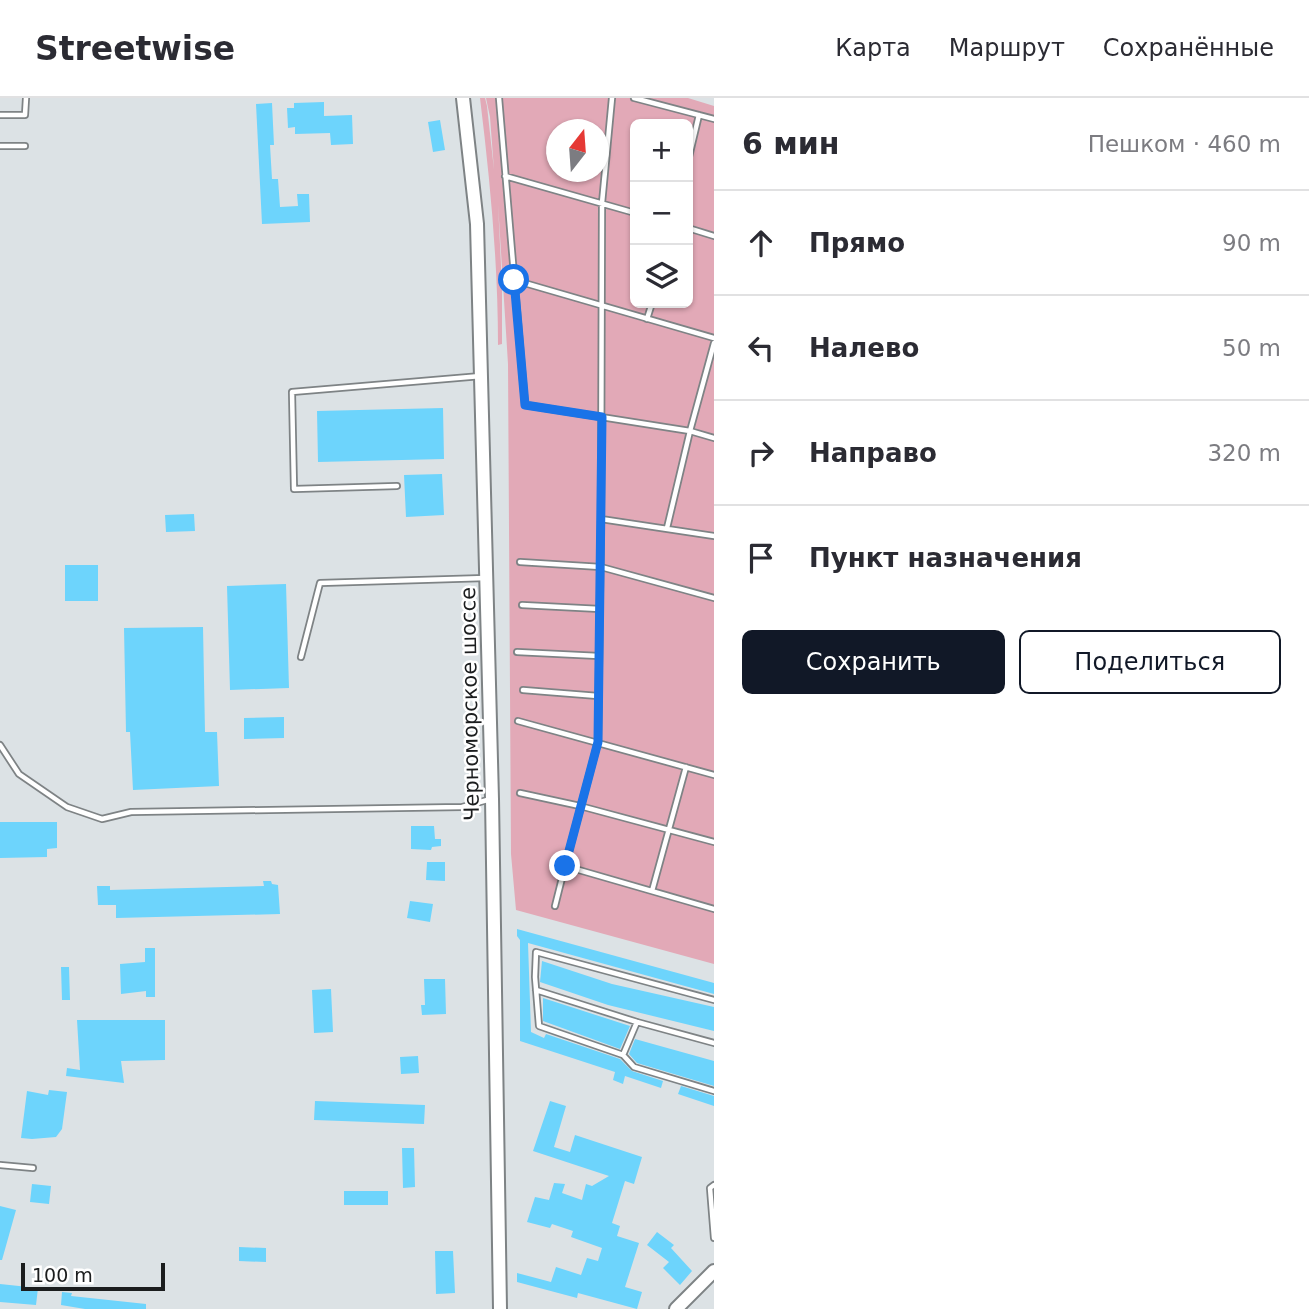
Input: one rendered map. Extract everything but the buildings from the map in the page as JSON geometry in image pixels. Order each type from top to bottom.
[{"type":"main road","name":"Черноморское шоссе","points":[[463,98],[477,224],[492,799],[500,1309]]},
{"type":"main road","points":[[676,1309],[714,1271]]},
{"type":"lane","points":[[0,115],[25,115],[26,98]]},
{"type":"lane","points":[[499,98],[525,405],[690,431],[714,438]]},
{"type":"lane","points":[[555,906],[598,742],[602,203],[612,98]]},
{"type":"lane","points":[[634,98],[714,120]]},
{"type":"lane","points":[[693,140],[699,115]]},
{"type":"lane","points":[[0,146],[25,146]]},
{"type":"lane","points":[[505,176],[630,211]]},
{"type":"lane","points":[[693,230],[714,236]]},
{"type":"lane","points":[[514,280],[714,341],[667,528]]},
{"type":"lane","points":[[647,319],[650,308]]},
{"type":"lane","points":[[397,486],[294,489],[292,392],[481,376]]},
{"type":"lane","points":[[601,519],[714,536]]},
{"type":"lane","points":[[520,562],[601,567],[714,598]]},
{"type":"lane","points":[[301,657],[320,583],[487,578]]},
{"type":"lane","points":[[522,605],[600,609]]},
{"type":"lane","points":[[517,652],[599,656]]},
{"type":"lane","points":[[523,690],[598,696]]},
{"type":"lane","points":[[518,721],[714,775]]},
{"type":"lane","points":[[0,745],[19,774],[67,807],[102,819],[131,812],[462,807],[492,799]]},
{"type":"lane","points":[[652,891],[686,767]]},
{"type":"lane","points":[[520,793],[714,842]]},
{"type":"lane","points":[[565,866],[714,909]]},
{"type":"lane","points":[[714,1000],[536,952],[539,1026],[624,1055],[634,1068],[714,1091]]},
{"type":"lane","points":[[536,990],[714,1043]]},
{"type":"lane","points":[[624,1055],[637,1022]]},
{"type":"lane","points":[[0,1165],[33,1168]]},
{"type":"lane","points":[[714,1185],[710,1188],[714,1238]]},
{"type":"shaded area","points":[[480,98],[485,98],[487,106],[494,170],[490,117],[486,98],[688,98],[714,106],[714,964],[516,910],[511,854],[508,364],[498,204],[502,344],[498,345],[490,190]]},
{"type":"route","points":[[514,280],[525,405],[602,417],[598,742],[565,866]]}]
